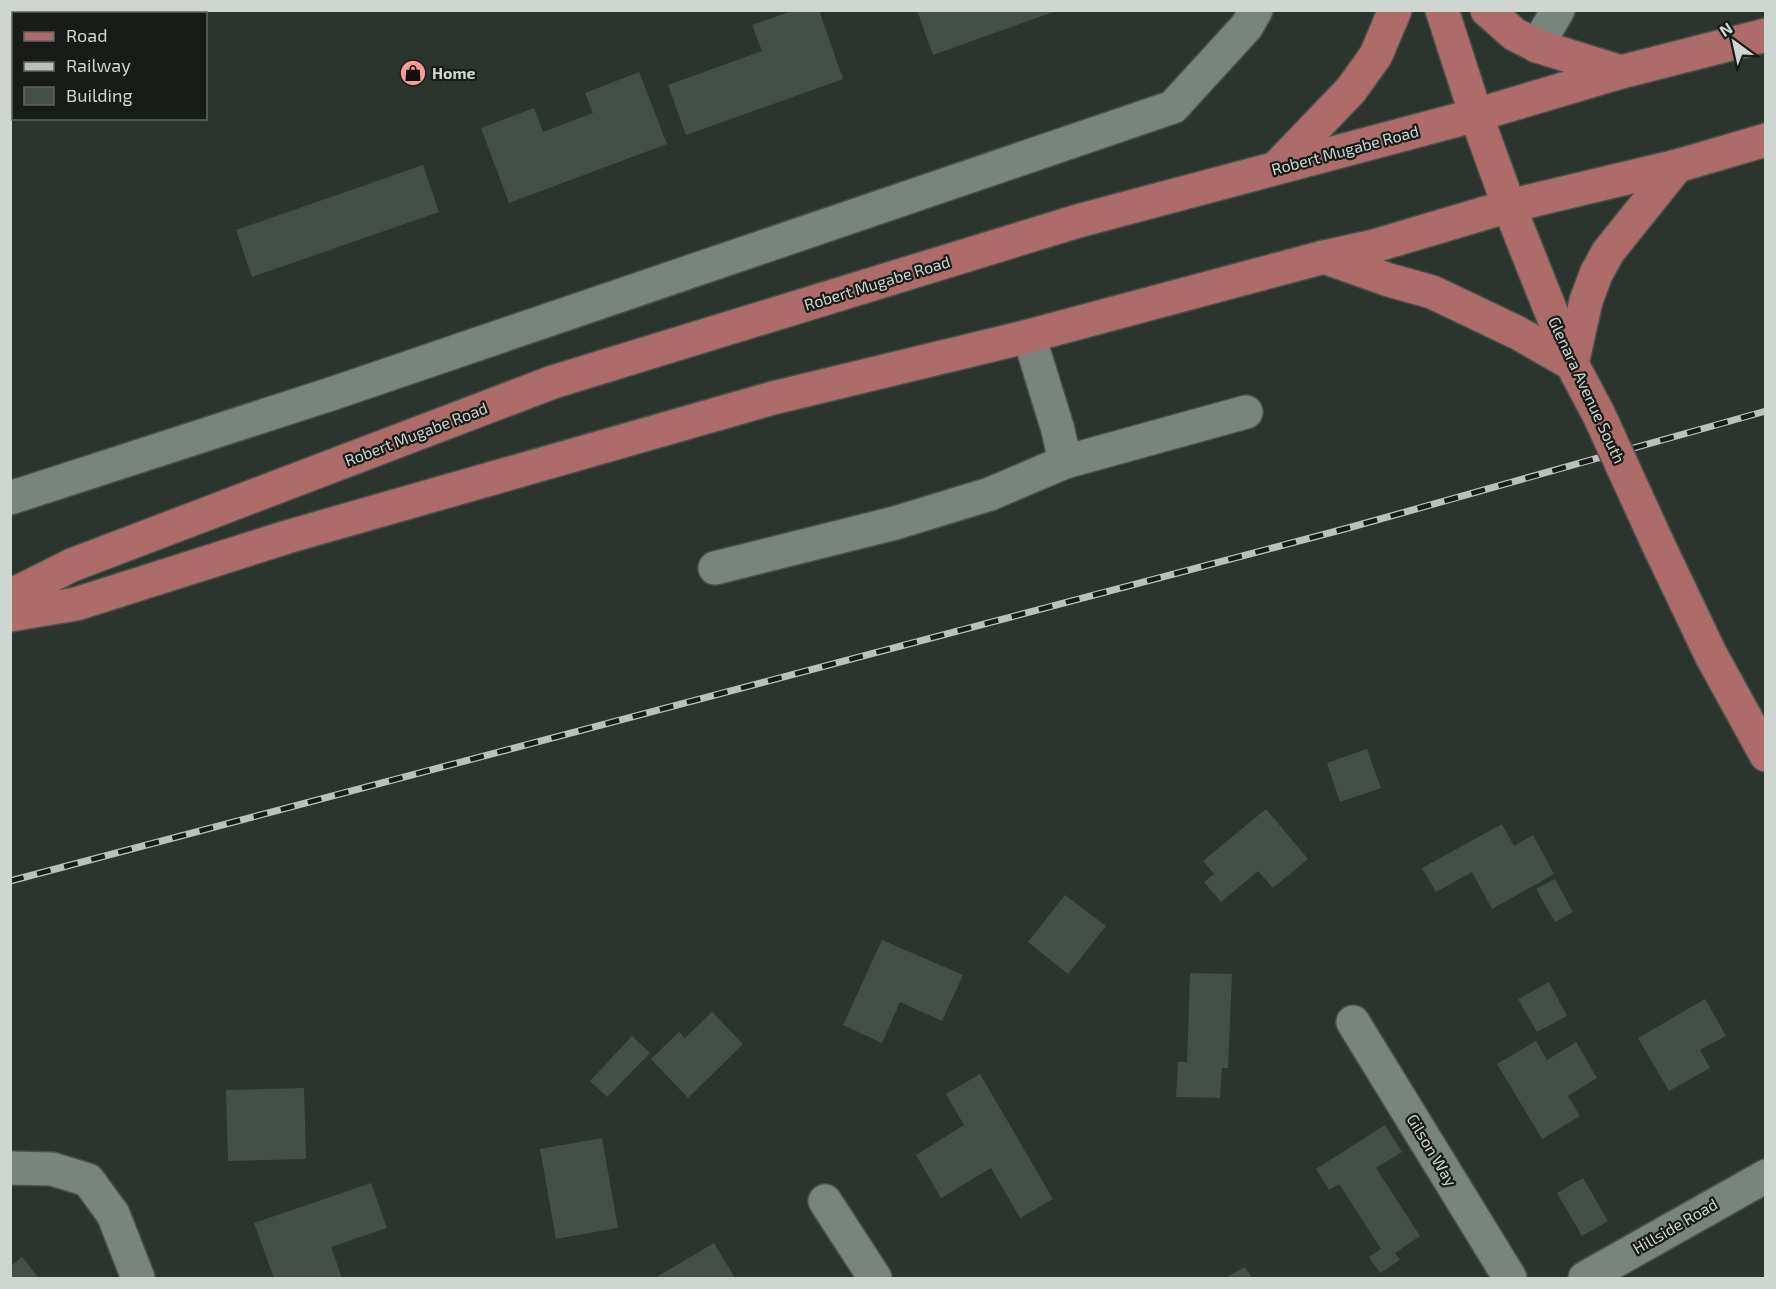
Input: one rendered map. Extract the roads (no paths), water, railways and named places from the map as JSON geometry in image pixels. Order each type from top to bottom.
[{"type":"main road","points":[[1276,168],[1351,90],[1376,55],[1395,10]]},
{"type":"main road","name":"Glenara Avenue South","points":[[1442,10],[1509,206],[1572,364],[1599,415],[1711,655],[1766,755]]},
{"type":"main road","points":[[1487,10],[1514,34],[1537,46],[1621,72]]},
{"type":"main road","name":"Robert Mugabe Road","points":[[10,596],[72,565],[553,382],[1078,222],[1476,115],[1621,72],[1766,35]]},
{"type":"main road","points":[[10,615],[76,604],[287,537],[772,398],[1029,336],[1324,257],[1374,246],[1509,206],[1677,166],[1766,140]]},
{"type":"main road","points":[[1324,257],[1389,280],[1432,292],[1518,333],[1572,364],[1586,301],[1596,274],[1608,252],[1677,166]]},
{"type":"street","points":[[10,498],[334,393],[1173,107],[1247,26],[1256,10]]},
{"type":"street","points":[[1537,46],[1558,10]]},
{"type":"street","points":[[1029,336],[1058,430],[1065,462]]},
{"type":"street","points":[[715,568],[894,523],[990,494],[1065,462],[1246,412]]},
{"type":"street","name":"Gilson Way","points":[[1353,1022],[1510,1278]]},
{"type":"street","points":[[10,1168],[52,1169],[88,1180],[113,1214],[138,1278]]},
{"type":"street","name":"Hillside Road","points":[[1585,1278],[1766,1176]]},
{"type":"street","points":[[825,1201],[875,1278]]},
{"type":"railway","points":[[10,881],[1348,528],[1766,411]]},
{"type":"place","name":"Home","points":[[413,73]]}]
